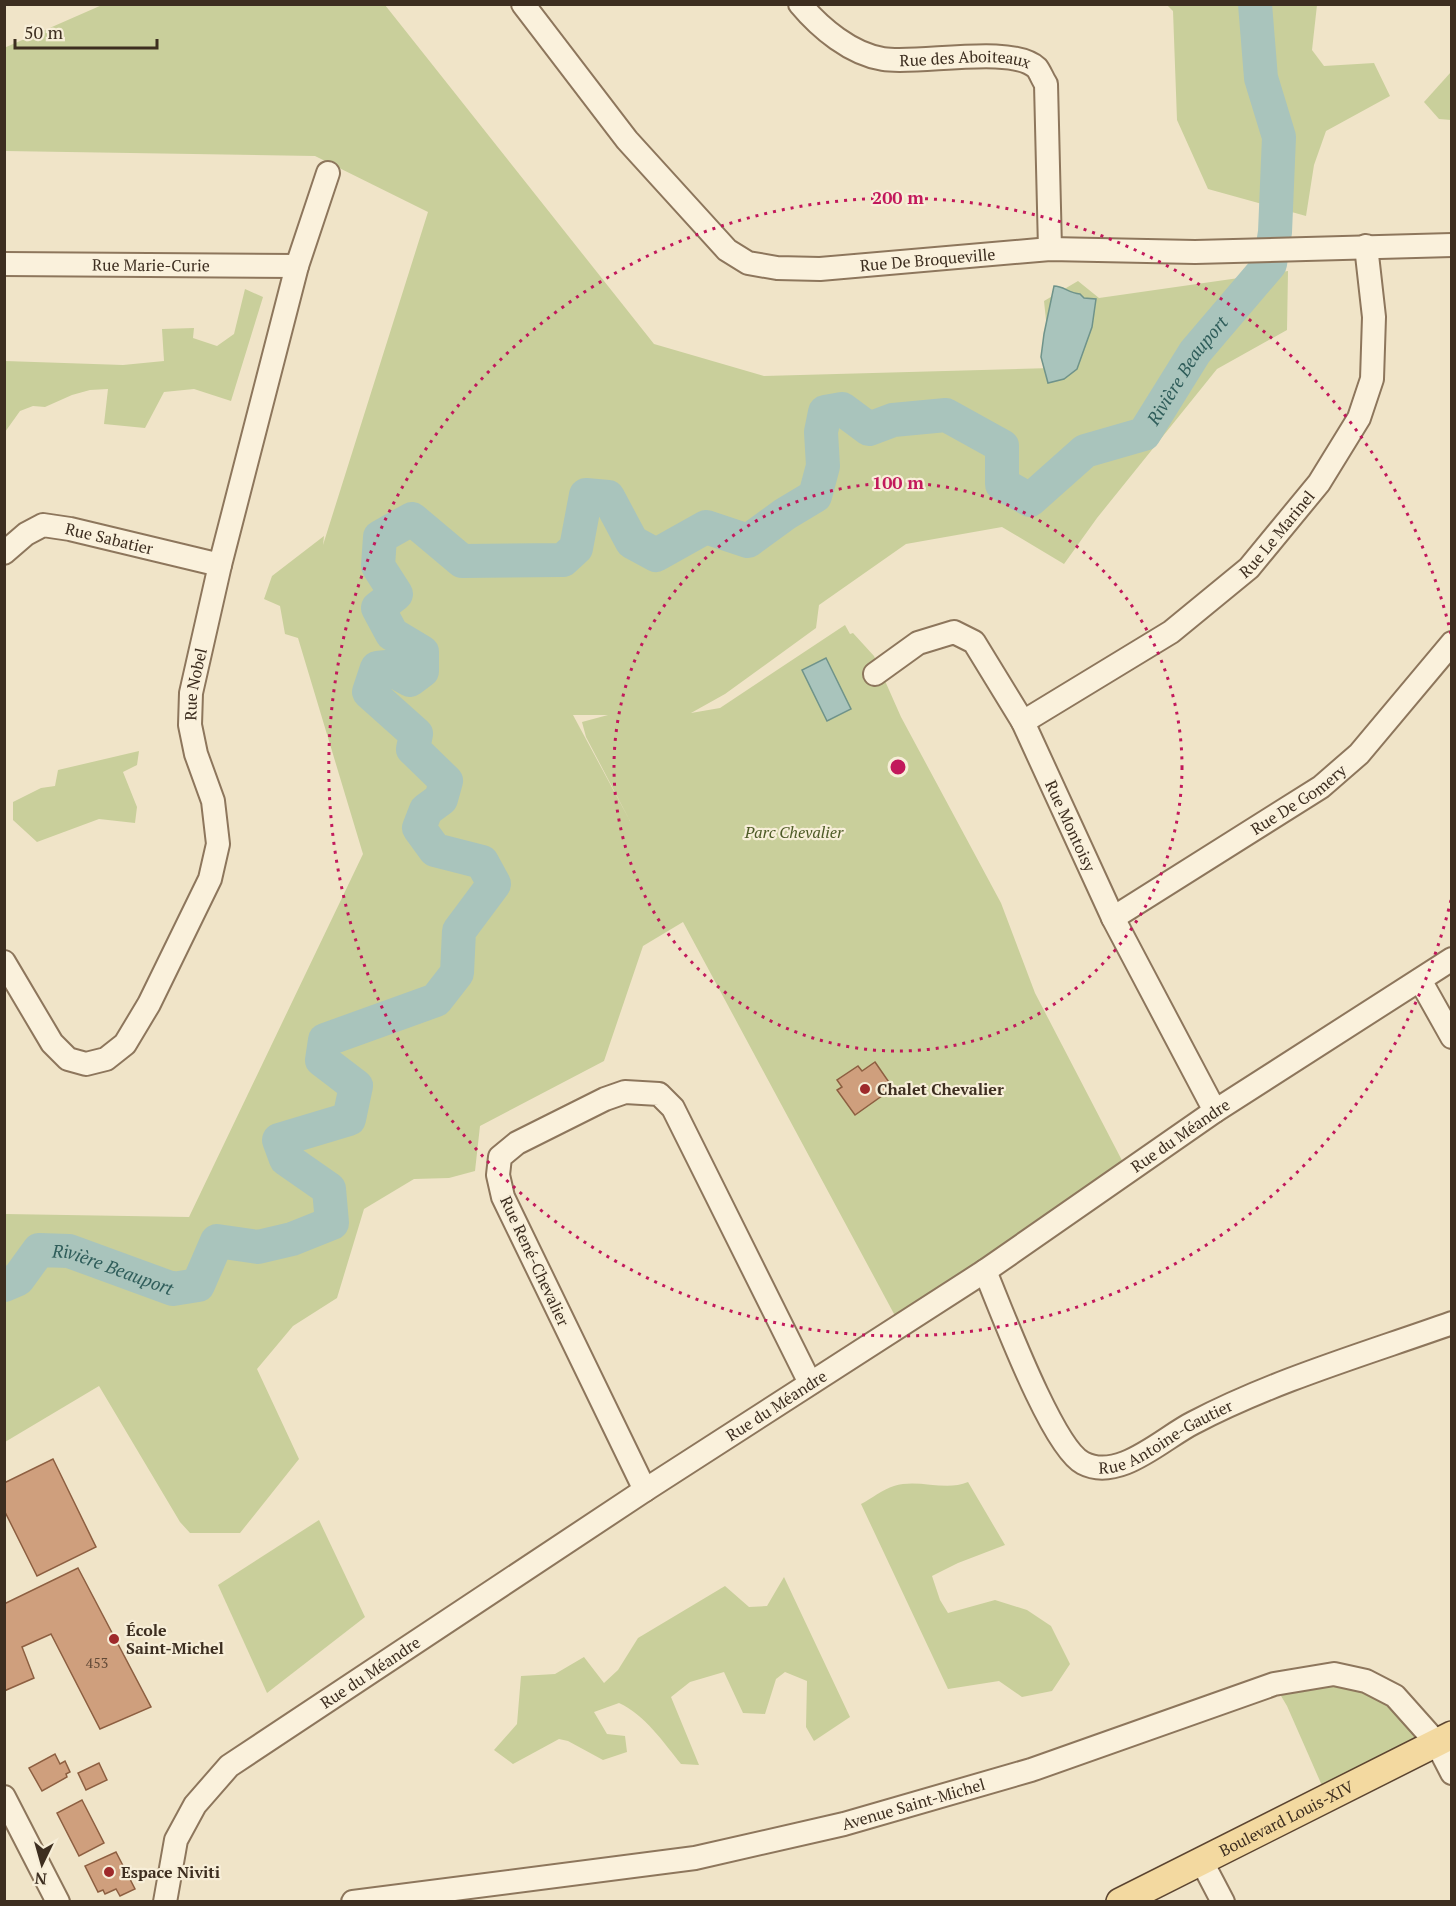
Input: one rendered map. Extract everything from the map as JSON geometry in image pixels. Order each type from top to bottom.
[{"type":"main road","name":"Boulevard Louis-XIV","points":[[1120,1902],[1444,1739]]},
{"type":"street","name":"Rue De Broqueville","points":[[523,4],[627,140],[727,250],[748,263],[777,268],[820,269],[1050,249],[1195,252],[1452,245]]},
{"type":"street","name":"Rue des Aboiteaux","points":[[800,4],[831,34],[857,51],[883,59],[999,57],[1020,61],[1036,68],[1046,84],[1050,249]]},
{"type":"street","name":"Rue Nobel","points":[[4,962],[52,1043],[68,1059],[86,1064],[106,1059],[125,1044],[149,1004],[210,879],[218,844],[213,801],[196,754],[190,725],[191,693],[220,565],[297,266],[328,173]]},
{"type":"street","name":"Rue Le Marinel","points":[[1023,722],[1171,632],[1249,568],[1319,483],[1359,418],[1372,379],[1374,318],[1366,246]]},
{"type":"street","name":"Rue Marie-Curie","points":[[4,264],[297,266]]},
{"type":"street","name":"Rue Sabatier","points":[[4,553],[26,534],[43,525],[70,529],[220,565]]},
{"type":"street","name":"Rue Montoisy","points":[[875,674],[918,643],[954,632],[974,642],[1023,722],[1113,918],[1215,1111]]},
{"type":"street","name":"Rue De Gomery","points":[[1113,918],[1321,787],[1359,754],[1452,643]]},
{"type":"street","name":"Rue du Méandre","points":[[165,1902],[176,1840],[195,1805],[229,1766],[645,1490],[985,1271],[1215,1111],[1452,959]]},
{"type":"street","points":[[1420,980],[1452,1037]]},
{"type":"street","name":"Rue René-Chevalier","points":[[645,1490],[503,1197],[498,1175],[500,1157],[517,1143],[605,1099],[625,1092],[659,1094],[673,1108],[810,1383]]},
{"type":"street","name":"Rue Antoine-Gautier","points":[[985,1271],[1051,1424],[1071,1453],[1082,1463],[1099,1469],[1127,1462],[1192,1423],[1251,1395],[1452,1323]]},
{"type":"street","name":"Avenue Saint-Michel","points":[[353,1902],[695,1858],[844,1824],[1031,1770],[1274,1684],[1334,1674],[1366,1681],[1395,1696],[1444,1739],[1452,1773]]},
{"type":"street","points":[[4,1797],[58,1902]]},
{"type":"street","points":[[1201,1860],[1223,1902]]},
{"type":"green space","name":"Parc Chevalier","points":[[102,5],[385,5],[654,344],[764,376],[1051,368],[1044,301],[1078,281],[1099,298],[1288,271],[1287,330],[1217,369],[1097,518],[1064,564],[1002,527],[906,544],[819,605],[816,628],[725,694],[691,713],[720,708],[845,625],[850,634],[853,633],[874,656],[901,717],[1001,903],[1035,993],[1128,1172],[900,1325],[683,922],[643,946],[604,1061],[480,1126],[475,1171],[449,1178],[414,1179],[364,1209],[337,1298],[293,1326],[257,1369],[299,1459],[240,1533],[190,1533],[180,1522],[99,1386],[5,1442],[5,1214],[189,1217],[363,854],[298,638],[285,634],[280,606],[264,599],[272,576],[324,536],[323,545],[428,212],[315,156],[5,151],[4,48]],"holes":[[[573,715],[608,715],[582,722],[586,737],[630,821]]]},
{"type":"green space","points":[[1167,5],[1317,5],[1312,50],[1324,66],[1374,63],[1390,96],[1326,131],[1314,165],[1306,216],[1208,189],[1177,120],[1173,11]]},
{"type":"green space","points":[[1451,72],[1451,120],[1439,119],[1424,102]]},
{"type":"green space","points":[[245,289],[263,297],[231,401],[194,389],[164,392],[145,428],[104,424],[108,389],[90,390],[45,407],[33,406],[20,411],[5,432],[5,361],[123,365],[164,361],[162,329],[194,328],[193,338],[217,346],[234,334]]},
{"type":"green space","points":[[139,751],[137,765],[123,772],[137,807],[135,823],[99,819],[37,842],[13,820],[13,802],[41,788],[55,786],[58,770]]},
{"type":"green space","points":[[968,1482],[1005,1545],[958,1563],[932,1576],[940,1600],[948,1613],[995,1600],[1027,1610],[1051,1626],[1070,1664],[1052,1691],[1022,1697],[999,1681],[948,1689],[861,1504],[886,1489],[903,1484],[950,1486]]},
{"type":"green space","points":[[319,1520],[365,1617],[267,1693],[218,1585]]},
{"type":"green space","points":[[784,1577],[850,1717],[814,1741],[806,1727],[807,1681],[785,1672],[776,1679],[765,1714],[743,1713],[724,1672],[690,1682],[671,1697],[699,1765],[681,1764],[661,1738],[637,1714],[619,1703],[594,1712],[607,1734],[625,1736],[627,1752],[603,1760],[568,1741],[559,1739],[513,1764],[494,1750],[517,1724],[521,1676],[555,1674],[584,1657],[604,1683],[618,1670],[638,1638],[725,1586],[749,1607],[767,1606]]},
{"type":"green space","points":[[1366,1681],[1436,1742],[1327,1797],[1287,1706],[1274,1684]]},
{"type":"water","points":[[1054,286],[1080,294],[1084,298],[1096,299],[1092,327],[1077,369],[1064,379],[1048,383],[1041,357]]},
{"type":"water","points":[[826,658],[851,709],[827,721],[802,670]]},
{"type":"building","name":"Chalet Chevalier","points":[[875,1062],[893,1088],[855,1115],[837,1090],[842,1087],[837,1080],[858,1066],[862,1071]]},
{"type":"building","points":[[53,1459],[96,1547],[37,1576],[4,1510],[4,1483]]},
{"type":"building","points":[[78,1568],[151,1707],[100,1729],[51,1634],[22,1647],[34,1678],[4,1691],[4,1604]]},
{"type":"building","points":[[55,1754],[60,1764],[65,1761],[70,1772],[66,1774],[67,1777],[42,1791],[29,1768]]},
{"type":"building","points":[[99,1763],[107,1780],[86,1790],[78,1773]]},
{"type":"building","points":[[82,1800],[104,1843],[79,1856],[57,1813]]},
{"type":"building","points":[[116,1852],[135,1889],[120,1896],[116,1889],[105,1894],[103,1890],[98,1892],[85,1866]]},
{"type":"waterway","name":"Rivière Beauport","points":[[4,1285],[18,1279],[39,1250],[69,1251],[173,1289],[198,1285],[217,1241],[258,1247],[292,1239],[332,1223],[329,1189],[286,1159],[279,1140],[349,1119],[356,1086],[322,1060],[325,1040],[436,1000],[457,973],[459,931],[494,884],[482,862],[435,850],[419,828],[426,810],[441,799],[446,781],[413,749],[416,734],[369,692],[377,668],[387,667],[410,680],[422,671],[422,652],[392,634],[378,608],[396,594],[378,566],[380,537],[412,519],[462,561],[563,560],[576,548],[586,495],[608,497],[632,542],[656,555],[706,527],[748,541],[815,496],[823,466],[821,432],[825,412],[842,409],[869,429],[893,420],[946,415],[1002,446],[1002,484],[1030,500],[1085,451],[1144,434],[1195,352],[1270,264],[1275,232],[1279,137],[1261,78],[1255,4]]},
{"type":"place","name":"Chalet Chevalier","points":[[865,1089]]},
{"type":"place","name":"École Saint-Michel","points":[[114,1639]]},
{"type":"place","name":"Espace Niviti","points":[[109,1872]]}]
